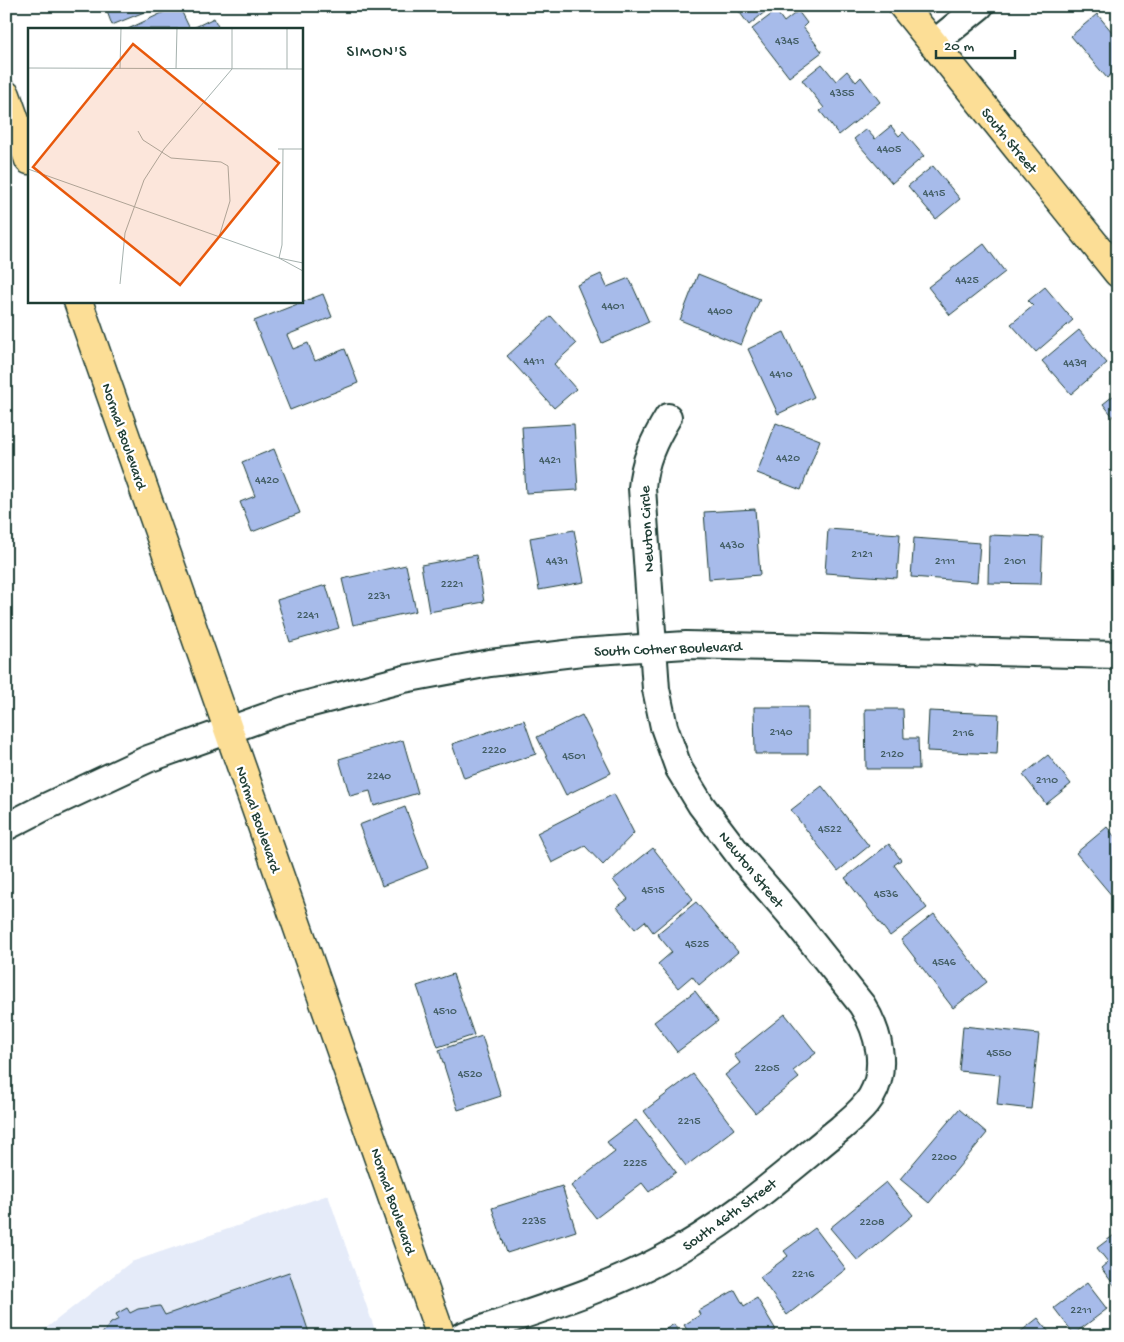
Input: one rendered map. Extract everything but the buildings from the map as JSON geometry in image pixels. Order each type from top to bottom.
[{"type":"main road","name":"South Street","points":[[902,6],[1118,273]]},
{"type":"main road","points":[[6,95],[28,157]]},
{"type":"main road","name":"Normal Boulevard","points":[[78,302],[441,1336]]},
{"type":"street","points":[[933,44],[980,6]]},
{"type":"street","name":"Newton Circle","points":[[654,646],[642,488],[645,463],[654,440],[668,418]]},
{"type":"street","name":"South Cotner Boulevard","points":[[6,827],[148,759],[288,709],[426,674],[526,658],[654,646],[736,645],[1118,655]]},
{"type":"street","name":"Newton Street","points":[[654,646],[660,710],[679,770],[701,805],[742,859],[788,912],[870,1017],[879,1041],[879,1077]]},
{"type":"street","name":"South 46th Street","points":[[462,1336],[604,1286],[664,1259],[693,1242],[737,1211],[855,1116],[871,1097],[879,1077]]},
{"type":"shaded area","points":[[328,1195],[377,1336],[36,1336],[131,1262]]},
{"type":"district","name":"SIMON'S","points":[[377,50]]}]
